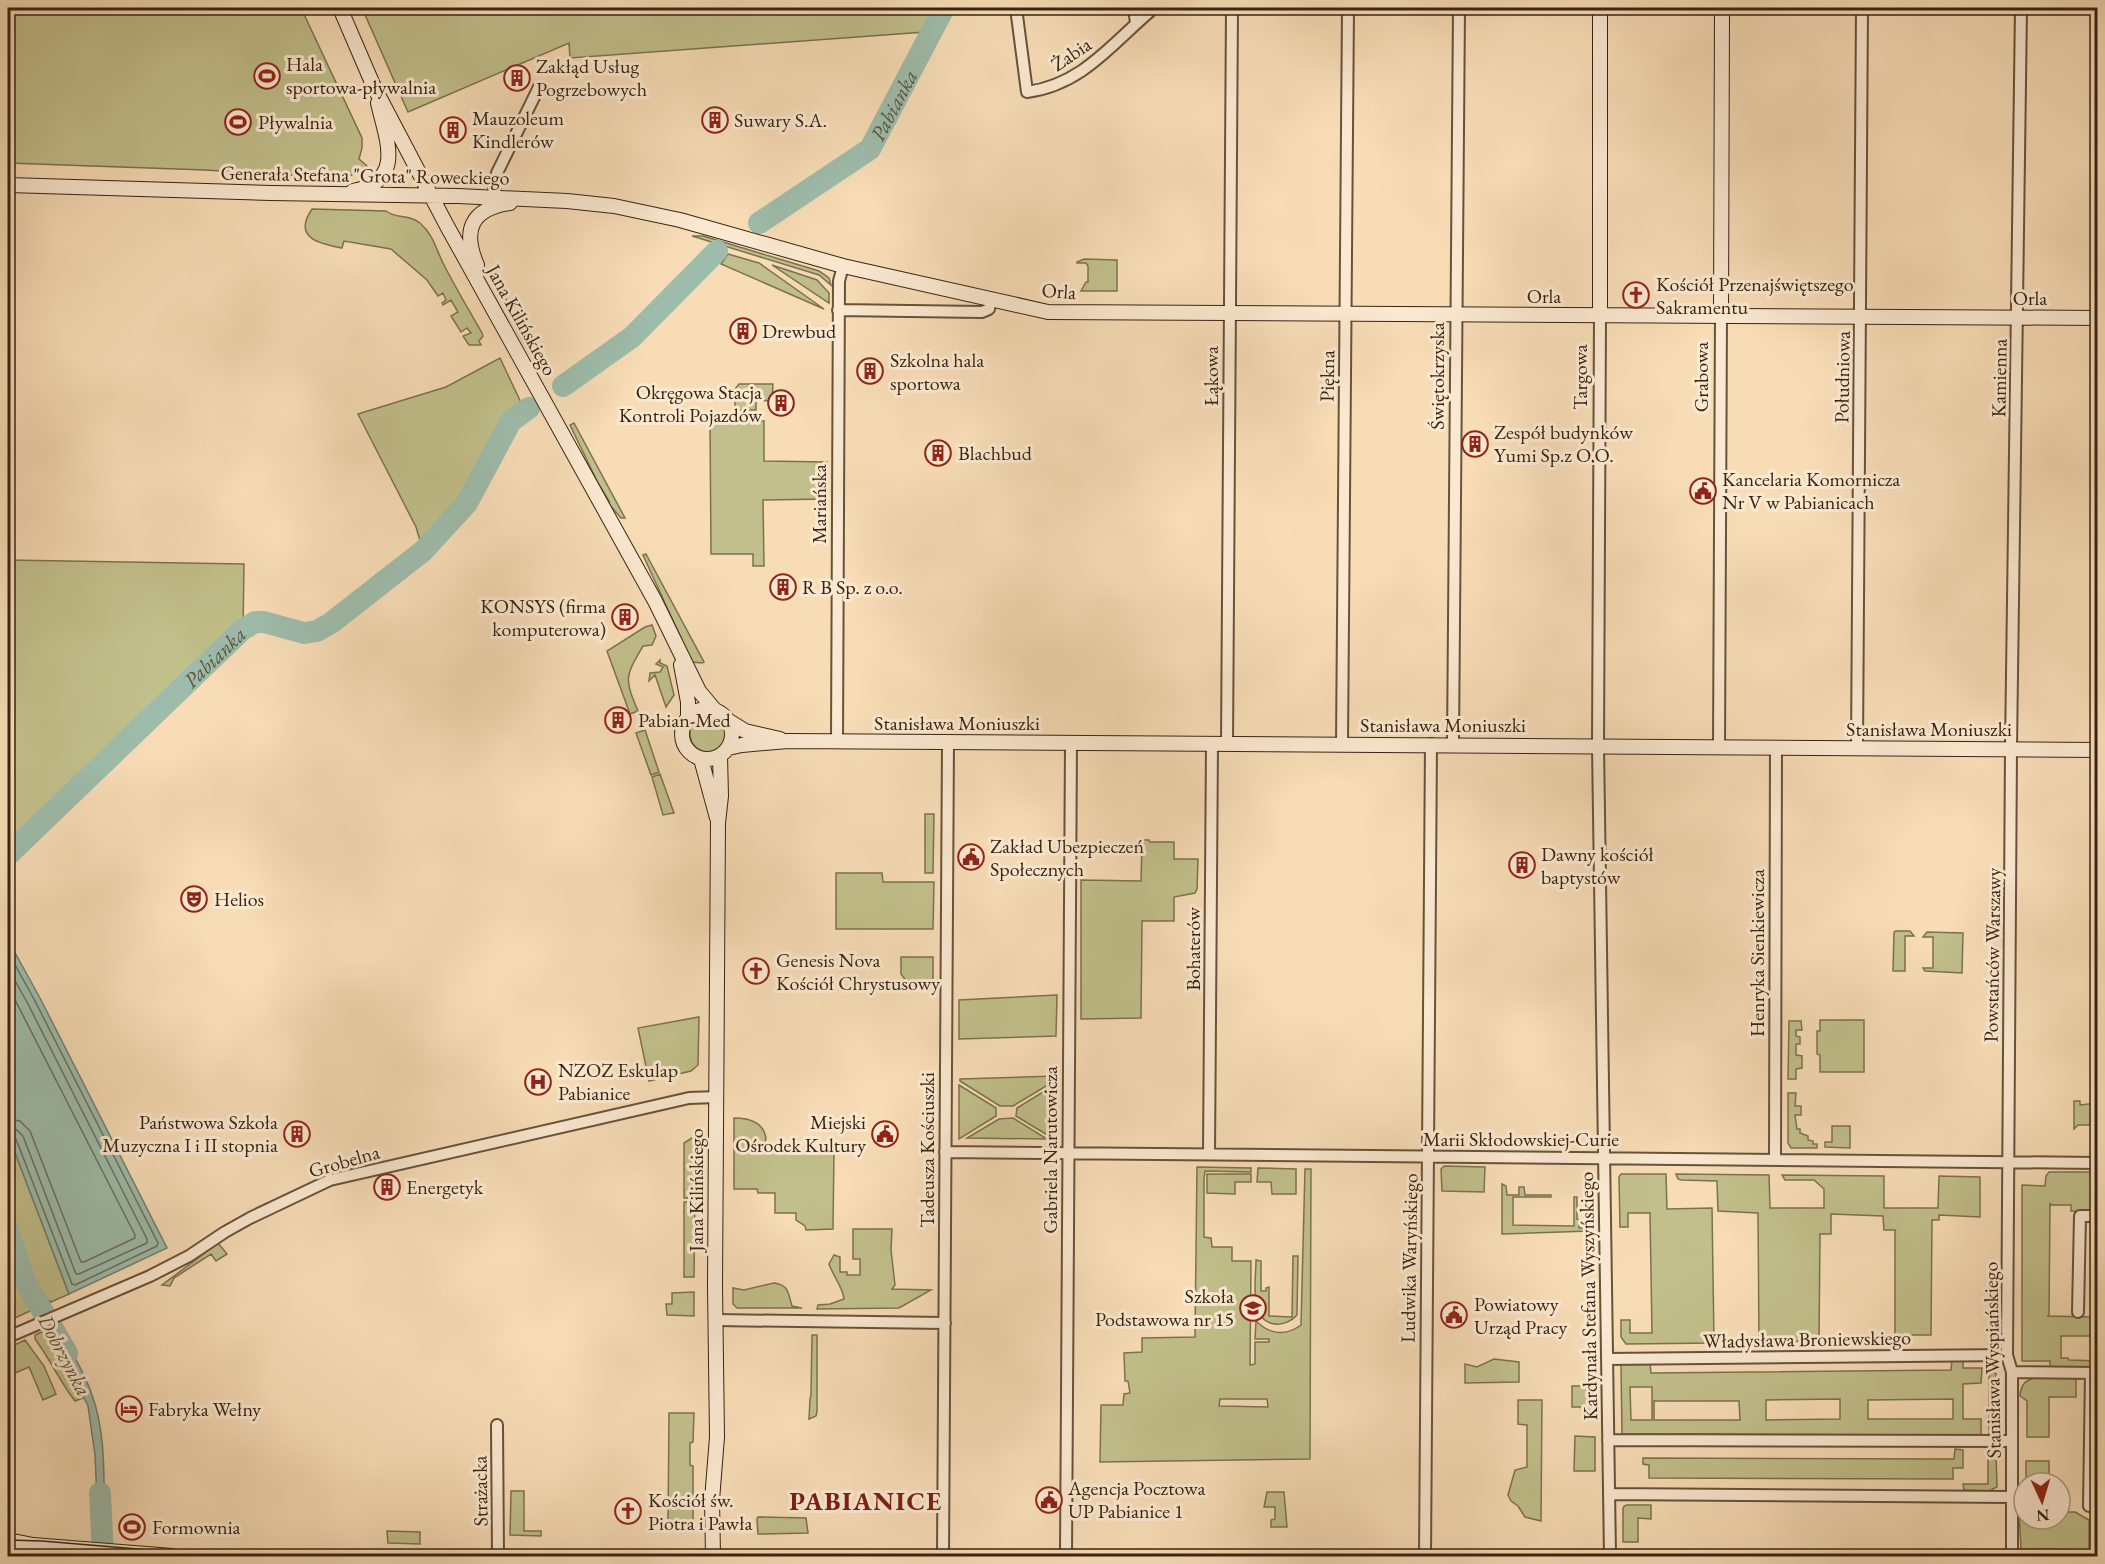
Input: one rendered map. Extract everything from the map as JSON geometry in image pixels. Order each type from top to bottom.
[{"type":"street","name":"Jana Kilińskiego","points":[[340,8],[374,87],[431,195],[655,601],[702,696],[714,709]]},
{"type":"street","name":"Żabia","points":[[1016,8],[1027,92],[1046,90],[1076,75],[1098,60],[1154,8]]},
{"type":"street","points":[[1134,8],[1136,23]]},
{"type":"street","name":"Łąkowa","points":[[1227,744],[1232,8]]},
{"type":"street","name":"Piękna","points":[[1342,744],[1348,8]]},
{"type":"street","name":"Świętokrzyska","points":[[1453,744],[1458,8]]},
{"type":"street","name":"Targowa","points":[[1598,746],[1600,8]]},
{"type":"street","name":"Grabowa","points":[[1719,747],[1722,8]]},
{"type":"street","name":"Południowa","points":[[1857,748],[1862,8]]},
{"type":"street","name":"Kamienna","points":[[2011,749],[2021,8]]},
{"type":"street","points":[[330,194],[369,187],[380,179],[388,166],[388,143],[374,87]]},
{"type":"street","points":[[493,197],[497,173],[539,87]]},
{"type":"street","name":"Generała Stefana \"Grota\" Roweckiego","points":[[8,185],[493,197],[614,206],[662,215],[718,230]]},
{"type":"street","points":[[502,325],[471,252],[469,232],[474,219],[484,211],[505,204],[540,200]]},
{"type":"street","name":"Orla","points":[[718,230],[843,266],[1048,312],[2097,318]]},
{"type":"street","name":"Mariańska","points":[[837,742],[838,281],[843,266]]},
{"type":"street","points":[[838,310],[982,312],[989,309],[991,300]]},
{"type":"street","name":"Jana Kilińskiego","points":[[677,649],[688,702],[687,717]]},
{"type":"street","points":[[699,709],[714,709],[729,721],[733,735],[724,752],[708,759],[701,759],[694,756],[684,745],[682,731],[687,717],[699,709]]},
{"type":"street","name":"Stanisława Moniuszki","points":[[729,721],[745,731],[788,741]]},
{"type":"street","name":"Stanisława Moniuszki","points":[[724,752],[742,745],[788,741],[2097,750]]},
{"type":"street","name":"Tadeusza Kościuszki","points":[[943,1557],[948,743]]},
{"type":"street","name":"Gabriela Narutowicza","points":[[1066,1557],[1071,743]]},
{"type":"street","name":"Bohaterów","points":[[1209,1154],[1212,744]]},
{"type":"street","name":"Ludwika Waryńskiego","points":[[1425,1557],[1431,744]]},
{"type":"street","name":"Kardynała Stefana Wyszyńskiego","points":[[1598,746],[1610,1557]]},
{"type":"street","name":"Henryka Sienkiewicza","points":[[1775,1159],[1776,747]]},
{"type":"street","name":"Powstańców Warszawy","points":[[2009,1162],[2011,749]]},
{"type":"street","name":"Jana Kilińskiego","points":[[713,1557],[712,1500],[717,1437],[715,1134],[718,823],[724,752]]},
{"type":"street","name":"Jana Kilińskiego","points":[[701,759],[718,823]]},
{"type":"street","name":"Grobelna","points":[[8,1337],[170,1266],[242,1222],[330,1180],[682,1099],[717,1097]]},
{"type":"street","name":"Marii Skłodowskiej-Curie","points":[[945,1152],[2097,1162]]},
{"type":"street","name":"Stanisława Wyspiańskiego","points":[[2009,1162],[2007,1355],[2013,1372],[2012,1471]]},
{"type":"street","points":[[2078,1312],[2080,1216],[2097,1216]]},
{"type":"street","points":[[715,1320],[945,1323]]},
{"type":"street","name":"Władysława Broniewskiego","points":[[1607,1359],[2007,1355]]},
{"type":"street","points":[[2013,1372],[2094,1373],[2090,1506],[2097,1506]]},
{"type":"street","name":"Strażacka","points":[[497,1425],[498,1557]]},
{"type":"street","points":[[1608,1440],[2012,1441]]},
{"type":"street","points":[[1609,1494],[2012,1497]]},
{"type":"street","name":"Stanisława Wyspiańskiego","points":[[2012,1531],[2012,1557]]},
{"type":"street","points":[[8,1540],[33,1545],[172,1557]]},
{"type":"street","points":[[8,1552],[33,1545]]},
{"type":"shaded area","points":[[8,8],[301,8],[362,138],[359,159],[367,166],[349,176],[317,177],[205,170],[8,163]]},
{"type":"shaded area","points":[[362,8],[938,8],[925,32],[570,58],[569,43],[408,112]]},
{"type":"shaded area","points":[[312,209],[386,211],[420,223],[431,237],[482,333],[483,336],[479,341],[481,345],[469,345],[463,336],[471,333],[467,328],[461,332],[451,316],[458,312],[451,300],[443,305],[442,303],[446,300],[443,293],[438,296],[427,280],[391,249],[344,241],[342,248],[311,238],[305,227]]},
{"type":"shaded area","points":[[692,236],[703,236],[819,271],[829,278],[831,285],[819,275]]},
{"type":"shaded area","points":[[728,254],[759,263],[824,309],[721,264]]},
{"type":"shaded area","points":[[1084,259],[1117,260],[1117,291],[1081,291],[1088,282],[1088,266],[1086,263],[1077,262]]},
{"type":"shaded area","points":[[772,265],[817,280],[829,293],[829,303]]},
{"type":"shaded area","points":[[498,285],[540,359],[534,360],[519,334],[497,288]]},
{"type":"shaded area","points":[[500,358],[525,411],[511,421],[467,503],[423,551],[416,527],[358,414],[446,387]]},
{"type":"shaded area","points":[[739,384],[773,384],[772,401],[756,400],[756,410],[739,410],[735,405],[735,389]]},
{"type":"shaded area","points":[[710,421],[764,421],[764,461],[827,462],[826,499],[763,500],[764,566],[753,566],[753,554],[711,554]]},
{"type":"shaded area","points":[[574,423],[625,518],[621,518],[609,504],[570,425]]},
{"type":"shaded area","points":[[646,554],[704,662],[692,662],[643,555]]},
{"type":"shaded area","points":[[8,560],[244,564],[243,630],[8,855]]},
{"type":"shaded area","points":[[652,625],[656,636],[652,645],[643,646],[630,671],[630,691],[638,711],[630,714],[607,651]]},
{"type":"shaded area","points":[[660,660],[660,663],[667,666],[674,695],[666,707],[655,675],[649,681],[650,673],[660,672],[663,667],[656,664]]},
{"type":"shaded area","points":[[708,716],[720,722],[726,734],[720,746],[708,752],[696,746],[690,734],[696,722]]},
{"type":"shaded area","points":[[645,730],[659,772],[651,775],[636,733]]},
{"type":"shaded area","points":[[660,774],[674,813],[663,815],[652,777]]},
{"type":"shaded area","points":[[925,814],[934,814],[933,873],[925,873]]},
{"type":"shaded area","points":[[1137,840],[1174,842],[1174,859],[1198,859],[1197,889],[1195,893],[1174,897],[1174,921],[1142,921],[1141,1018],[1081,1019],[1081,880],[1141,881],[1142,841]]},
{"type":"shaded area","points":[[836,873],[882,873],[883,882],[934,882],[933,929],[836,929]]},
{"type":"shaded area","points":[[1910,931],[1914,936],[1905,936],[1905,971],[1893,971],[1894,932]]},
{"type":"shaded area","points":[[1927,932],[1963,933],[1962,973],[1925,971],[1923,968],[1933,968],[1933,937],[1923,937]]},
{"type":"shaded area","points":[[901,957],[933,957],[933,982],[907,982],[901,974]]},
{"type":"shaded area","points":[[1057,995],[1056,1036],[959,1039],[959,1000]]},
{"type":"shaded area","points":[[699,1017],[698,1065],[691,1071],[649,1081],[638,1028]]},
{"type":"shaded area","points":[[1820,1020],[1864,1020],[1864,1072],[1820,1072],[1817,1031],[1820,1031]]},
{"type":"shaded area","points":[[1789,1021],[1801,1021],[1802,1030],[1796,1030],[1796,1036],[1800,1037],[1800,1044],[1796,1044],[1796,1055],[1802,1056],[1802,1068],[1796,1069],[1796,1079],[1788,1079]]},
{"type":"shaded area","points":[[1056,1076],[1056,1080],[1013,1106],[1000,1106],[960,1081],[960,1079]]},
{"type":"shaded area","points":[[1056,1084],[1056,1139],[1054,1139],[1016,1116],[1017,1108]]},
{"type":"shaded area","points":[[959,1085],[996,1108],[996,1116],[959,1139]]},
{"type":"shaded area","points":[[1788,1093],[1796,1093],[1795,1106],[1801,1106],[1801,1115],[1795,1115],[1797,1129],[1808,1136],[1808,1140],[1813,1141],[1813,1144],[1817,1144],[1817,1148],[1791,1148],[1788,1143]]},
{"type":"shaded area","points":[[2074,1101],[2080,1101],[2080,1105],[2097,1103],[2097,1125],[2078,1125],[2074,1129]]},
{"type":"shaded area","points":[[734,1118],[751,1120],[759,1125],[766,1139],[762,1150],[834,1150],[833,1229],[806,1230],[805,1226],[796,1220],[796,1213],[775,1213],[775,1193],[758,1193],[757,1189],[734,1189]]},
{"type":"shaded area","points":[[1013,1118],[1047,1139],[967,1138],[999,1119]]},
{"type":"shaded area","points":[[1832,1126],[1850,1126],[1850,1148],[1825,1147],[1825,1142],[1832,1142]]},
{"type":"shaded area","points":[[8,1134],[69,1294],[51,1302],[32,1289],[27,1282],[8,1225]]},
{"type":"shaded area","points":[[692,1138],[695,1140],[695,1195],[691,1198],[684,1198],[684,1143]]},
{"type":"shaded area","points":[[1444,1166],[1485,1167],[1484,1192],[1442,1191],[1441,1169]]},
{"type":"shaded area","name":"Szkoła Podstawowa nr 15","points":[[1197,1167],[1251,1168],[1251,1172],[1205,1171],[1204,1179],[1204,1237],[1211,1238],[1212,1247],[1232,1247],[1232,1261],[1251,1261],[1250,1365],[1255,1364],[1255,1342],[1269,1342],[1269,1339],[1255,1339],[1256,1321],[1266,1329],[1277,1332],[1289,1331],[1301,1325],[1305,1169],[1311,1169],[1310,1459],[1100,1462],[1101,1405],[1123,1405],[1124,1394],[1130,1393],[1128,1381],[1125,1381],[1124,1353],[1142,1352],[1142,1338],[1195,1337]],"holes":[[[1220,1399],[1267,1399],[1268,1407],[1219,1406]]]},
{"type":"shaded area","points":[[1258,1168],[1296,1169],[1296,1194],[1272,1194],[1271,1182],[1257,1182]]},
{"type":"shaded area","points":[[2049,1172],[2097,1172],[2097,1212],[2071,1211],[2071,1205],[2051,1205],[2050,1203],[2049,1316],[2047,1316],[2091,1317],[2091,1291],[2097,1283],[2097,1336],[2061,1336],[2061,1358],[2097,1361],[2097,1369],[2050,1367],[2050,1361],[2022,1361],[2022,1185],[2045,1186]]},
{"type":"shaded area","points":[[1207,1174],[1251,1174],[1251,1182],[1235,1182],[1235,1194],[1207,1193]]},
{"type":"shaded area","points":[[1621,1174],[1666,1174],[1667,1209],[1712,1208],[1714,1343],[1626,1344],[1621,1337],[1621,1320],[1630,1320],[1630,1333],[1652,1333],[1650,1213],[1628,1213],[1628,1227],[1620,1227],[1619,1177]]},
{"type":"shaded area","points":[[1676,1174],[1769,1175],[1770,1208],[1824,1208],[1824,1189],[1814,1180],[1785,1180],[1782,1175],[1884,1176],[1884,1208],[1938,1208],[1939,1176],[1980,1177],[1980,1217],[1939,1215],[1939,1220],[1932,1220],[1931,1335],[1895,1335],[1895,1230],[1884,1230],[1883,1216],[1831,1214],[1831,1234],[1820,1234],[1819,1341],[1759,1342],[1758,1213],[1718,1211],[1717,1181],[1681,1180]]},
{"type":"shaded area","points":[[1502,1184],[1506,1186],[1507,1195],[1519,1195],[1519,1187],[1524,1187],[1525,1195],[1551,1195],[1551,1197],[1513,1197],[1513,1225],[1574,1226],[1574,1197],[1577,1197],[1579,1228],[1584,1228],[1585,1220],[1589,1219],[1589,1231],[1502,1234]]},
{"type":"shaded area","points":[[684,1202],[695,1204],[694,1277],[684,1277]]},
{"type":"shaded area","points":[[853,1229],[892,1229],[891,1250],[895,1285],[892,1289],[931,1290],[899,1308],[817,1309],[818,1305],[844,1299],[829,1264],[834,1255],[840,1257],[840,1272],[847,1272],[847,1275],[860,1275],[860,1259],[853,1259]]},
{"type":"shaded area","points":[[8,1236],[31,1304],[39,1307],[8,1321]]},
{"type":"shaded area","points":[[218,1243],[227,1254],[216,1261],[211,1254],[174,1278],[170,1286],[162,1285]]},
{"type":"shaded area","points":[[1293,1256],[1298,1256],[1297,1315],[1281,1324],[1266,1321],[1257,1308],[1255,1298],[1256,1260],[1261,1261],[1261,1291],[1266,1291],[1269,1287],[1269,1316],[1292,1317]]},
{"type":"shaded area","points":[[774,1283],[785,1288],[792,1306],[802,1308],[737,1308],[733,1304],[733,1288],[744,1290]]},
{"type":"shaded area","points":[[694,1292],[694,1316],[667,1315],[666,1304],[672,1304],[672,1293]]},
{"type":"shaded area","points":[[48,1329],[83,1398],[75,1401],[35,1339],[35,1335]]},
{"type":"shaded area","points":[[812,1335],[817,1335],[817,1412],[816,1416],[809,1419],[811,1395]]},
{"type":"shaded area","points":[[25,1340],[44,1366],[56,1394],[43,1400],[29,1367],[8,1376],[8,1348]]},
{"type":"shaded area","points":[[1963,1358],[1963,1368],[1982,1368],[1981,1383],[1963,1384],[1963,1419],[1981,1419],[1981,1435],[1622,1434],[1621,1364],[1650,1363],[1651,1373],[1951,1370],[1952,1359]],"holes":[[[1630,1387],[1652,1387],[1652,1420],[1631,1420]],[[1840,1399],[1840,1419],[1766,1420],[1766,1400]],[[1953,1399],[1953,1419],[1868,1419],[1868,1400]],[[1654,1401],[1739,1401],[1740,1420],[1654,1420]]]},
{"type":"shaded area","points":[[1494,1359],[1519,1362],[1519,1382],[1465,1383],[1465,1364],[1477,1367]]},
{"type":"shaded area","points":[[1989,1370],[1996,1374],[1997,1430],[1989,1435]]},
{"type":"shaded area","points":[[2038,1377],[2076,1377],[2076,1397],[2049,1397],[2049,1437],[2027,1437],[2027,1401],[2020,1396],[2025,1383]]},
{"type":"shaded area","points":[[1572,1386],[1594,1386],[1594,1411],[1582,1411],[1581,1407],[1572,1407]]},
{"type":"shaded area","points":[[1518,1400],[1542,1400],[1541,1521],[1525,1517],[1508,1495],[1515,1470],[1527,1467],[1527,1425],[1518,1424]]},
{"type":"shaded area","points":[[669,1413],[694,1413],[693,1442],[690,1443],[690,1465],[693,1466],[693,1525],[668,1525]]},
{"type":"shaded area","points":[[1575,1436],[1595,1437],[1595,1471],[1574,1471]]},
{"type":"shaded area","points":[[1955,1449],[1963,1450],[1963,1468],[1953,1468],[1953,1479],[1649,1478],[1649,1465],[1643,1464],[1643,1458],[1954,1459]]},
{"type":"shaded area","points":[[1988,1451],[1996,1453],[1997,1487],[1989,1491],[1964,1490],[1963,1484],[1988,1484]]},
{"type":"shaded area","points":[[2026,1461],[2049,1461],[2049,1471],[2026,1471]]},
{"type":"shaded area","points":[[511,1491],[524,1491],[524,1531],[541,1531],[541,1536],[510,1535]]},
{"type":"shaded area","points":[[1267,1492],[1284,1492],[1287,1527],[1271,1527],[1271,1520],[1275,1519],[1275,1507],[1264,1507]]},
{"type":"shaded area","points":[[1627,1505],[1651,1505],[1651,1519],[1638,1518],[1638,1542],[1623,1542],[1623,1509]]},
{"type":"shaded area","points":[[2072,1512],[2089,1520],[2089,1550],[2021,1549],[2020,1531],[2072,1531]]},
{"type":"shaded area","points":[[758,1517],[806,1518],[808,1533],[758,1534]]},
{"type":"shaded area","points":[[387,1531],[420,1532],[420,1544],[388,1543]]},
{"type":"water","points":[[8,940],[40,998],[167,1248],[69,1294],[8,1134]]},
{"type":"water","points":[[8,1225],[27,1282],[51,1302],[39,1307],[31,1304],[25,1295],[25,1287],[8,1236]]},
{"type":"water","points":[[58,1324],[85,1377],[97,1411],[102,1443],[105,1524],[98,1524],[95,1455],[88,1406],[50,1327]]},
{"type":"waterway","name":"Pabianka","points":[[759,223],[870,149],[944,8]]},
{"type":"waterway","name":"Pabianka","points":[[563,386],[632,337],[717,251]]},
{"type":"waterway","name":"Pabianka","points":[[8,855],[242,630],[255,622],[264,622],[304,633],[317,631],[331,623],[423,551],[467,503],[511,421],[529,408]]},
{"type":"waterway","name":"Dobrzynka","points":[[8,1230],[25,1281],[67,1353]]},
{"type":"waterway","name":"Dobrzynka","points":[[100,1493],[103,1556]]},
{"type":"tram line","points":[[8,1540],[221,1556]]},
{"type":"place","name":"Hala sportowa-pływalnia","points":[[267,76]]},
{"type":"place","name":"Zakłąd Usług Pogrzebowych","points":[[517,78]]},
{"type":"place","name":"Suwary S.A.","points":[[715,120]]},
{"type":"place","name":"Pływalnia","points":[[238,122]]},
{"type":"place","name":"Mauzoleum Kindlerów","points":[[453,130]]},
{"type":"place","name":"Kościół Przenajświętszego Sakramentu","points":[[1636,295]]},
{"type":"place","name":"Drewbud","points":[[743,331]]},
{"type":"place","name":"Szkolna hala sportowa","points":[[870,371]]},
{"type":"place","name":"Okręgowa Stacja Kontroli Pojazdów","points":[[781,403]]},
{"type":"place","name":"Zespół budynków Yumi Sp.z O.O.","points":[[1475,444]]},
{"type":"place","name":"Blachbud","points":[[938,453]]},
{"type":"place","name":"Kancelaria Komornicza Nr V w Pabianicach","points":[[1703,491]]},
{"type":"place","name":"R B Sp. z o.o.","points":[[783,587]]},
{"type":"place","name":"KONSYS (firma komputerowa)","points":[[625,617]]},
{"type":"place","name":"Pabian-Med","points":[[618,720]]},
{"type":"place","name":"Zakład Ubezpieczeń Społecznych","points":[[971,857]]},
{"type":"place","name":"Dawny kościół baptystów","points":[[1522,865]]},
{"type":"place","name":"Helios","points":[[194,899]]},
{"type":"place","name":"Genesis Nova Kościół Chrystusowy","points":[[756,971]]},
{"type":"place","name":"NZOZ Eskulap Pabianice","points":[[538,1082]]},
{"type":"place","name":"Państwowa Szkoła Muzyczna I i II stopnia","points":[[297,1134]]},
{"type":"place","name":"Miejski Ośrodek Kultury","points":[[885,1134]]},
{"type":"place","name":"Energetyk","points":[[387,1187]]},
{"type":"place","name":"Szkoła Podstawowa nr 15","points":[[1253,1308]]},
{"type":"place","name":"Powiatowy Urząd Pracy","points":[[1454,1315]]},
{"type":"place","name":"Fabryka Wełny","points":[[129,1409]]},
{"type":"place","name":"Agencja Pocztowa UP Pabianice 1","points":[[1049,1500]]},
{"type":"place","name":"Kościół św. Piotra i Pawła","points":[[628,1511]]},
{"type":"place","name":"Formownia","points":[[132,1527]]},
{"type":"district","name":"PABIANICE","points":[[866,1501]]}]
